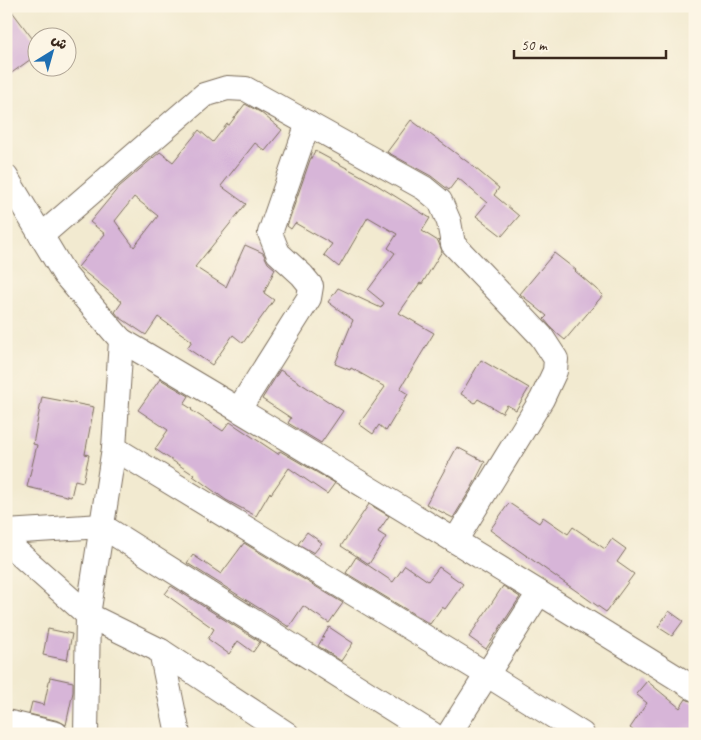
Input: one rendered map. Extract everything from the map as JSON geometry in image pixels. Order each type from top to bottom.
[{"type":"street","points":[[41,236],[204,95],[227,88],[246,89],[424,188],[440,201],[450,222],[453,244],[541,336],[556,359],[555,371],[542,399],[455,541]]},
{"type":"street","points":[[239,409],[309,298],[311,286],[278,253],[270,233],[308,123]]},
{"type":"street","points":[[6,177],[65,275],[121,340],[239,409],[695,689]]},
{"type":"street","points":[[86,734],[88,615],[114,448],[121,340]]},
{"type":"street","points":[[114,448],[582,734]]},
{"type":"street","points":[[6,532],[102,526],[432,734]]},
{"type":"street","points":[[6,542],[88,615],[160,651],[286,734]]},
{"type":"street","points":[[449,734],[539,593]]},
{"type":"street","points":[[160,651],[178,734]]},
{"type":"street","points":[[6,722],[56,734]]},
{"type":"building","points":[[6,6],[8,6],[28,33],[28,61],[6,77]]},
{"type":"building","points":[[245,104],[260,112],[282,130],[265,151],[255,143],[221,186],[246,204],[195,267],[226,287],[245,245],[263,253],[268,263],[275,269],[264,293],[274,300],[243,343],[233,335],[212,365],[187,348],[192,341],[158,317],[146,335],[119,317],[115,312],[122,302],[78,267],[105,234],[90,222],[119,187],[160,152],[173,162],[199,130],[213,142],[227,124],[229,125]],"holes":[[[134,197],[158,216],[134,247],[115,221]]]},
{"type":"building","points":[[411,120],[499,188],[494,195],[519,216],[502,236],[476,216],[487,203],[458,178],[449,190],[431,176],[387,152]]},
{"type":"building","points":[[315,151],[369,180],[430,218],[422,231],[438,241],[442,251],[422,284],[420,283],[399,313],[434,333],[400,389],[408,394],[386,431],[379,425],[373,434],[359,424],[385,387],[351,368],[350,370],[335,364],[353,320],[328,302],[338,288],[381,308],[384,303],[368,290],[395,253],[388,248],[397,234],[368,217],[339,267],[324,255],[332,244],[295,223],[291,229],[287,226],[310,160]]},
{"type":"building","points":[[554,253],[603,295],[565,340],[544,319],[547,316],[520,294]]},
{"type":"building","points":[[481,360],[529,388],[516,410],[507,405],[502,413],[478,399],[475,403],[461,394]]},
{"type":"building","points":[[280,370],[343,411],[321,443],[288,423],[291,418],[262,399]]},
{"type":"building","points":[[160,379],[189,396],[184,404],[223,431],[230,422],[278,454],[280,451],[335,483],[327,494],[289,468],[271,494],[270,492],[256,516],[226,500],[194,475],[155,449],[168,430],[138,410]]},
{"type":"building","points":[[42,397],[94,407],[85,454],[89,455],[83,482],[75,480],[71,497],[27,487],[37,445],[33,444]]},
{"type":"building","points":[[457,447],[485,462],[453,518],[426,504]]},
{"type":"building","points":[[509,503],[539,523],[543,517],[568,534],[573,527],[605,549],[612,539],[626,549],[617,562],[634,574],[606,612],[490,530]]},
{"type":"building","points":[[369,504],[389,516],[378,532],[386,537],[369,564],[341,546]]},
{"type":"building","points":[[307,532],[322,543],[314,553],[298,544]]},
{"type":"building","points":[[244,543],[343,603],[329,623],[303,606],[289,627],[187,563],[193,555],[221,574]]},
{"type":"building","points":[[356,557],[393,582],[405,565],[428,581],[439,567],[463,584],[445,609],[442,607],[430,624],[346,573]]},
{"type":"building","points":[[171,586],[260,642],[253,652],[238,641],[229,654],[208,639],[214,629],[165,594]]},
{"type":"building","points":[[503,586],[520,597],[486,649],[469,637]]},
{"type":"building","points":[[669,611],[683,621],[672,636],[658,627]]},
{"type":"building","points":[[329,627],[353,643],[341,661],[318,646]]},
{"type":"building","points":[[48,629],[72,634],[67,660],[43,655]]},
{"type":"building","points":[[50,677],[73,682],[73,692],[66,725],[59,721],[29,714],[32,702],[44,705]]},
{"type":"building","points":[[647,681],[680,708],[686,699],[695,703],[695,734],[638,734],[630,728],[647,703],[636,694]]}]
